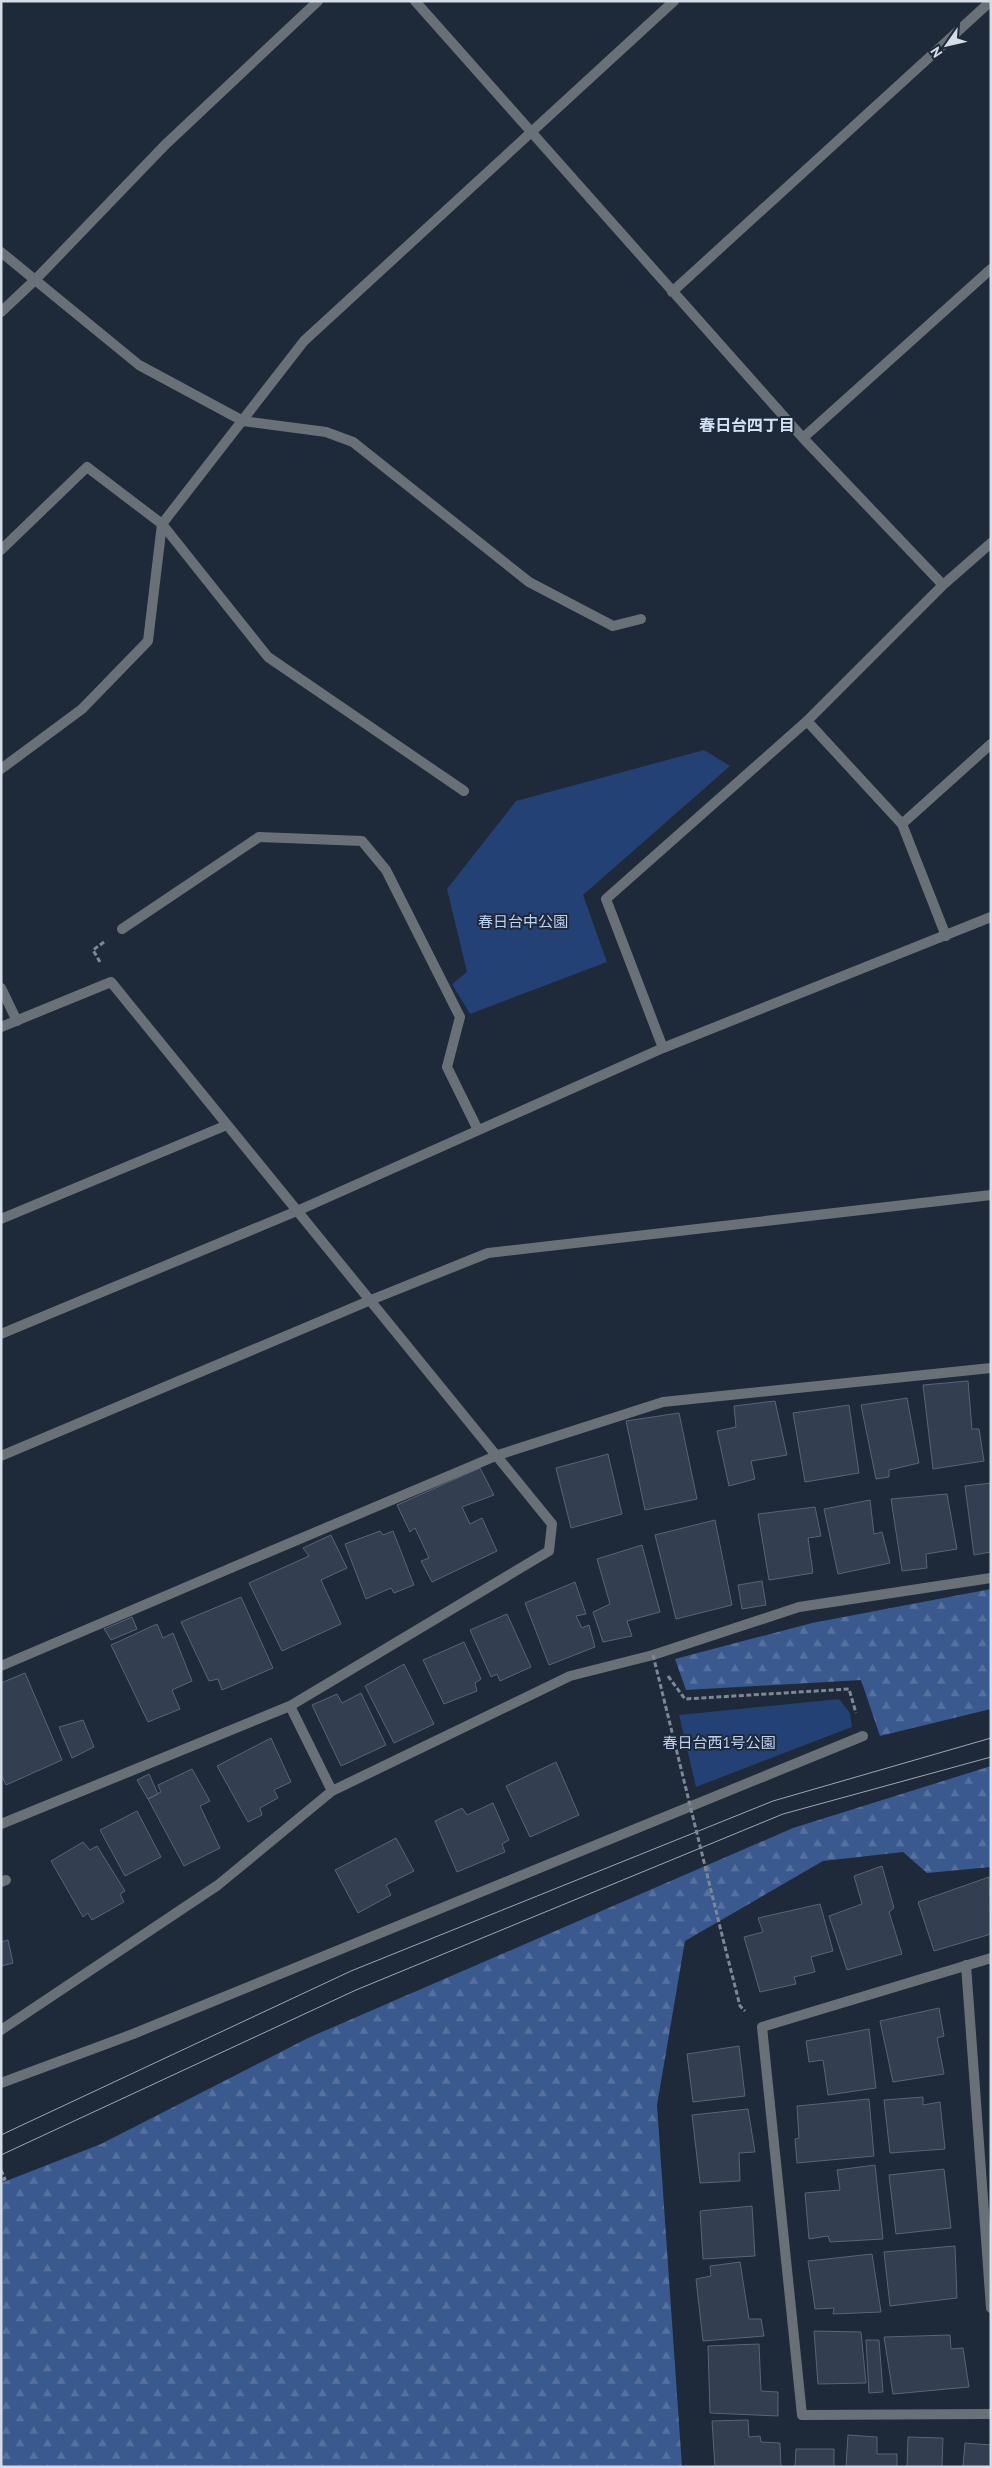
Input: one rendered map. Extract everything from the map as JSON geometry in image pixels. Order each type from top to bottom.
[{"type":"street","points":[[1,312],[36,279],[164,145],[318,1]]},
{"type":"street","points":[[415,1],[803,438],[944,585]]},
{"type":"street","points":[[1,769],[82,709],[148,641],[162,524],[304,341],[674,1]]},
{"type":"street","points":[[672,292],[990,1]]},
{"type":"street","points":[[1,252],[139,365],[243,421],[326,432],[353,442],[529,582],[613,626],[641,619]]},
{"type":"street","points":[[803,438],[991,269]]},
{"type":"street","points":[[1,550],[87,467],[162,524],[268,657],[464,791]]},
{"type":"street","points":[[663,1048],[606,899],[807,721],[944,585],[991,542]]},
{"type":"street","points":[[807,721],[902,824],[946,936]]},
{"type":"street","points":[[902,824],[991,744]]},
{"type":"street","points":[[122,929],[259,837],[362,841],[386,870],[460,1017],[447,1067],[478,1130]]},
{"type":"street","points":[[1,1334],[297,1211],[663,1048],[991,917]]},
{"type":"street","points":[[1,1027],[111,982],[297,1211],[372,1300],[552,1524],[549,1551],[290,1706],[1,1824]]},
{"type":"street","points":[[1,988],[16,1021]]},
{"type":"street","points":[[1,1219],[227,1125]]},
{"type":"street","points":[[1,1456],[488,1253],[991,1196]]},
{"type":"street","points":[[1,1666],[498,1455],[662,1402],[991,1368]]},
{"type":"street","points":[[1,2030],[218,1885],[332,1790],[570,1676],[653,1655],[799,1607],[991,1578]]},
{"type":"street","points":[[290,1706],[332,1790]]},
{"type":"street","points":[[1,2084],[133,2034],[863,1736]]},
{"type":"street","points":[[991,1958],[762,2028],[802,2415],[991,2414]]},
{"type":"street","points":[[966,1965],[991,2308]]},
{"type":"path","points":[[111,982],[93,950],[122,929]]},
{"type":"path","points":[[653,1655],[685,1699],[849,1689],[863,1736]]},
{"type":"path","points":[[653,1655],[740,2006],[762,2028]]},
{"type":"path","points":[[1,2170],[5,2179],[1,2181]]},
{"type":"green space","name":"春日台中公園","points":[[704,750],[730,766],[583,895],[607,962],[470,1014],[452,984],[467,972],[447,889],[516,801]]},
{"type":"green space","points":[[991,1589],[991,1709],[880,1736],[861,1680],[686,1690],[675,1659],[812,1623]]},
{"type":"green space","name":"春日台西1号公園","points":[[839,1699],[850,1713],[852,1727],[696,1787],[679,1715]]},
{"type":"green space","points":[[991,1766],[991,1867],[927,1873],[903,1852],[823,1861],[685,1941],[657,2105],[682,2467],[1,2467],[1,2183],[101,2144],[308,2038],[793,1828]]},
{"type":"building","points":[[968,1381],[972,1429],[979,1429],[984,1461],[933,1469],[923,1385]]},
{"type":"building","points":[[907,1398],[919,1463],[889,1470],[889,1477],[876,1479],[861,1405]]},
{"type":"building","points":[[775,1401],[787,1455],[751,1461],[755,1479],[729,1486],[717,1431],[736,1427],[734,1406]]},
{"type":"building","points":[[849,1405],[859,1473],[805,1482],[793,1413]]},
{"type":"building","points":[[679,1413],[697,1499],[645,1510],[626,1421]]},
{"type":"building","points":[[608,1454],[622,1514],[571,1528],[556,1468]]},
{"type":"building","points":[[480,1468],[494,1495],[462,1507],[470,1524],[482,1518],[497,1551],[432,1582],[421,1561],[429,1558],[415,1528],[410,1532],[397,1505]]},
{"type":"building","points":[[991,1483],[991,1552],[974,1555],[965,1486]]},
{"type":"building","points":[[947,1494],[957,1549],[926,1554],[927,1568],[902,1571],[891,1499]]},
{"type":"building","points":[[870,1500],[874,1534],[882,1532],[890,1563],[838,1574],[824,1509]]},
{"type":"building","points":[[815,1507],[821,1536],[808,1538],[813,1573],[769,1580],[758,1514]]},
{"type":"building","points":[[715,1520],[732,1605],[676,1619],[655,1535]]},
{"type":"building","points":[[380,1531],[383,1535],[393,1531],[414,1585],[394,1593],[391,1588],[366,1599],[345,1544]]},
{"type":"building","points":[[331,1535],[347,1568],[321,1580],[341,1624],[282,1651],[249,1583],[309,1556],[303,1548]]},
{"type":"building","points":[[642,1545],[660,1612],[627,1621],[632,1636],[603,1642],[593,1612],[610,1604],[597,1559]]},
{"type":"building","points":[[762,1581],[766,1605],[742,1609],[738,1585]]},
{"type":"building","points":[[575,1582],[586,1614],[576,1616],[582,1628],[589,1625],[595,1647],[549,1665],[525,1603]]},
{"type":"building","points":[[241,1597],[273,1668],[222,1690],[218,1679],[209,1681],[181,1622]]},
{"type":"building","points":[[507,1614],[531,1667],[500,1681],[497,1674],[491,1677],[470,1630]]},
{"type":"building","points":[[132,1617],[137,1629],[111,1640],[104,1629]]},
{"type":"building","points":[[157,1624],[163,1638],[173,1633],[192,1681],[172,1690],[180,1709],[148,1722],[111,1645]]},
{"type":"building","points":[[464,1642],[481,1679],[475,1683],[477,1691],[444,1704],[423,1660]]},
{"type":"building","points":[[404,1664],[434,1724],[394,1743],[365,1686]]},
{"type":"building","points":[[25,1673],[62,1760],[6,1785],[1,1774],[1,1683]]},
{"type":"building","points":[[361,1693],[386,1745],[341,1766],[312,1705],[337,1694],[342,1703]]},
{"type":"building","points":[[83,1720],[94,1747],[72,1758],[59,1727]]},
{"type":"building","points":[[271,1738],[291,1782],[274,1790],[278,1798],[260,1808],[262,1815],[248,1822],[217,1766]]},
{"type":"building","points":[[556,1762],[579,1815],[530,1837],[506,1786]]},
{"type":"building","points":[[192,1769],[210,1801],[200,1806],[220,1848],[184,1866],[148,1799],[161,1792],[158,1785]]},
{"type":"building","points":[[149,1774],[158,1794],[148,1799],[137,1780]]},
{"type":"building","points":[[493,1803],[509,1840],[502,1844],[505,1852],[457,1872],[435,1821],[462,1808],[467,1815]]},
{"type":"building","points":[[137,1811],[161,1857],[125,1876],[100,1830]]},
{"type":"building","points":[[396,1838],[414,1871],[386,1885],[391,1895],[358,1913],[335,1870]]},
{"type":"building","points":[[83,1842],[90,1850],[97,1846],[125,1891],[120,1894],[124,1902],[92,1920],[88,1913],[83,1917],[51,1861]]},
{"type":"building","points":[[882,1866],[894,1908],[889,1912],[902,1954],[847,1970],[829,1916],[862,1904],[854,1876]]},
{"type":"building","points":[[989,1877],[991,1934],[934,1951],[918,1902]]},
{"type":"building","points":[[820,1904],[833,1951],[811,1957],[815,1972],[794,1977],[796,1984],[760,1992],[744,1937],[763,1932],[758,1918]]},
{"type":"building","points":[[8,1940],[13,1963],[1,1966],[1,1942]]},
{"type":"building","points":[[939,2008],[944,2036],[937,2038],[944,2074],[893,2082],[880,2021]]},
{"type":"building","points":[[869,2029],[876,2088],[828,2095],[823,2060],[809,2062],[806,2041]]},
{"type":"building","points":[[739,2046],[745,2096],[693,2102],[687,2054]]},
{"type":"building","points":[[923,2097],[923,2105],[940,2102],[945,2149],[890,2153],[884,2100]]},
{"type":"building","points":[[869,2099],[874,2156],[797,2163],[795,2139],[799,2138],[797,2106]]},
{"type":"building","points":[[748,2109],[755,2152],[739,2153],[740,2181],[700,2183],[692,2115]]},
{"type":"building","points":[[875,2165],[883,2239],[830,2242],[828,2236],[809,2239],[805,2193],[840,2190],[837,2170]]},
{"type":"building","points":[[944,2169],[951,2228],[896,2234],[889,2175]]},
{"type":"building","points":[[752,2206],[755,2256],[703,2259],[700,2211]]},
{"type":"building","points":[[955,2246],[957,2298],[890,2306],[884,2252]]},
{"type":"building","points":[[872,2254],[881,2312],[833,2314],[834,2308],[815,2309],[808,2261]]},
{"type":"building","points":[[740,2262],[749,2319],[761,2319],[764,2336],[703,2341],[696,2279],[711,2276],[710,2266]]},
{"type":"building","points":[[814,2331],[861,2332],[866,2383],[818,2384]]},
{"type":"building","points":[[950,2335],[951,2349],[963,2348],[969,2387],[893,2394],[884,2337]]},
{"type":"building","points":[[866,2340],[879,2340],[883,2392],[869,2393]]},
{"type":"building","points":[[759,2344],[761,2391],[778,2392],[778,2416],[710,2413],[708,2346]]},
{"type":"building","points":[[748,2420],[749,2437],[760,2436],[761,2442],[780,2443],[781,2467],[715,2467],[712,2421]]},
{"type":"building","points":[[848,2435],[877,2437],[877,2454],[897,2454],[897,2467],[846,2467]]},
{"type":"building","points":[[908,2437],[943,2438],[942,2467],[907,2467]]},
{"type":"building","points":[[965,2443],[991,2445],[991,2467],[963,2467]]},
{"type":"building","points":[[796,2449],[834,2449],[834,2467],[795,2467]]},
{"type":"tram line","points":[[1,2135],[351,1971],[773,1801],[991,1738]]},
{"type":"tram line","points":[[1,2155],[356,1990],[783,1814],[991,1757]]},
{"type":"district","name":"春日台四丁目","points":[[747,425]]}]
